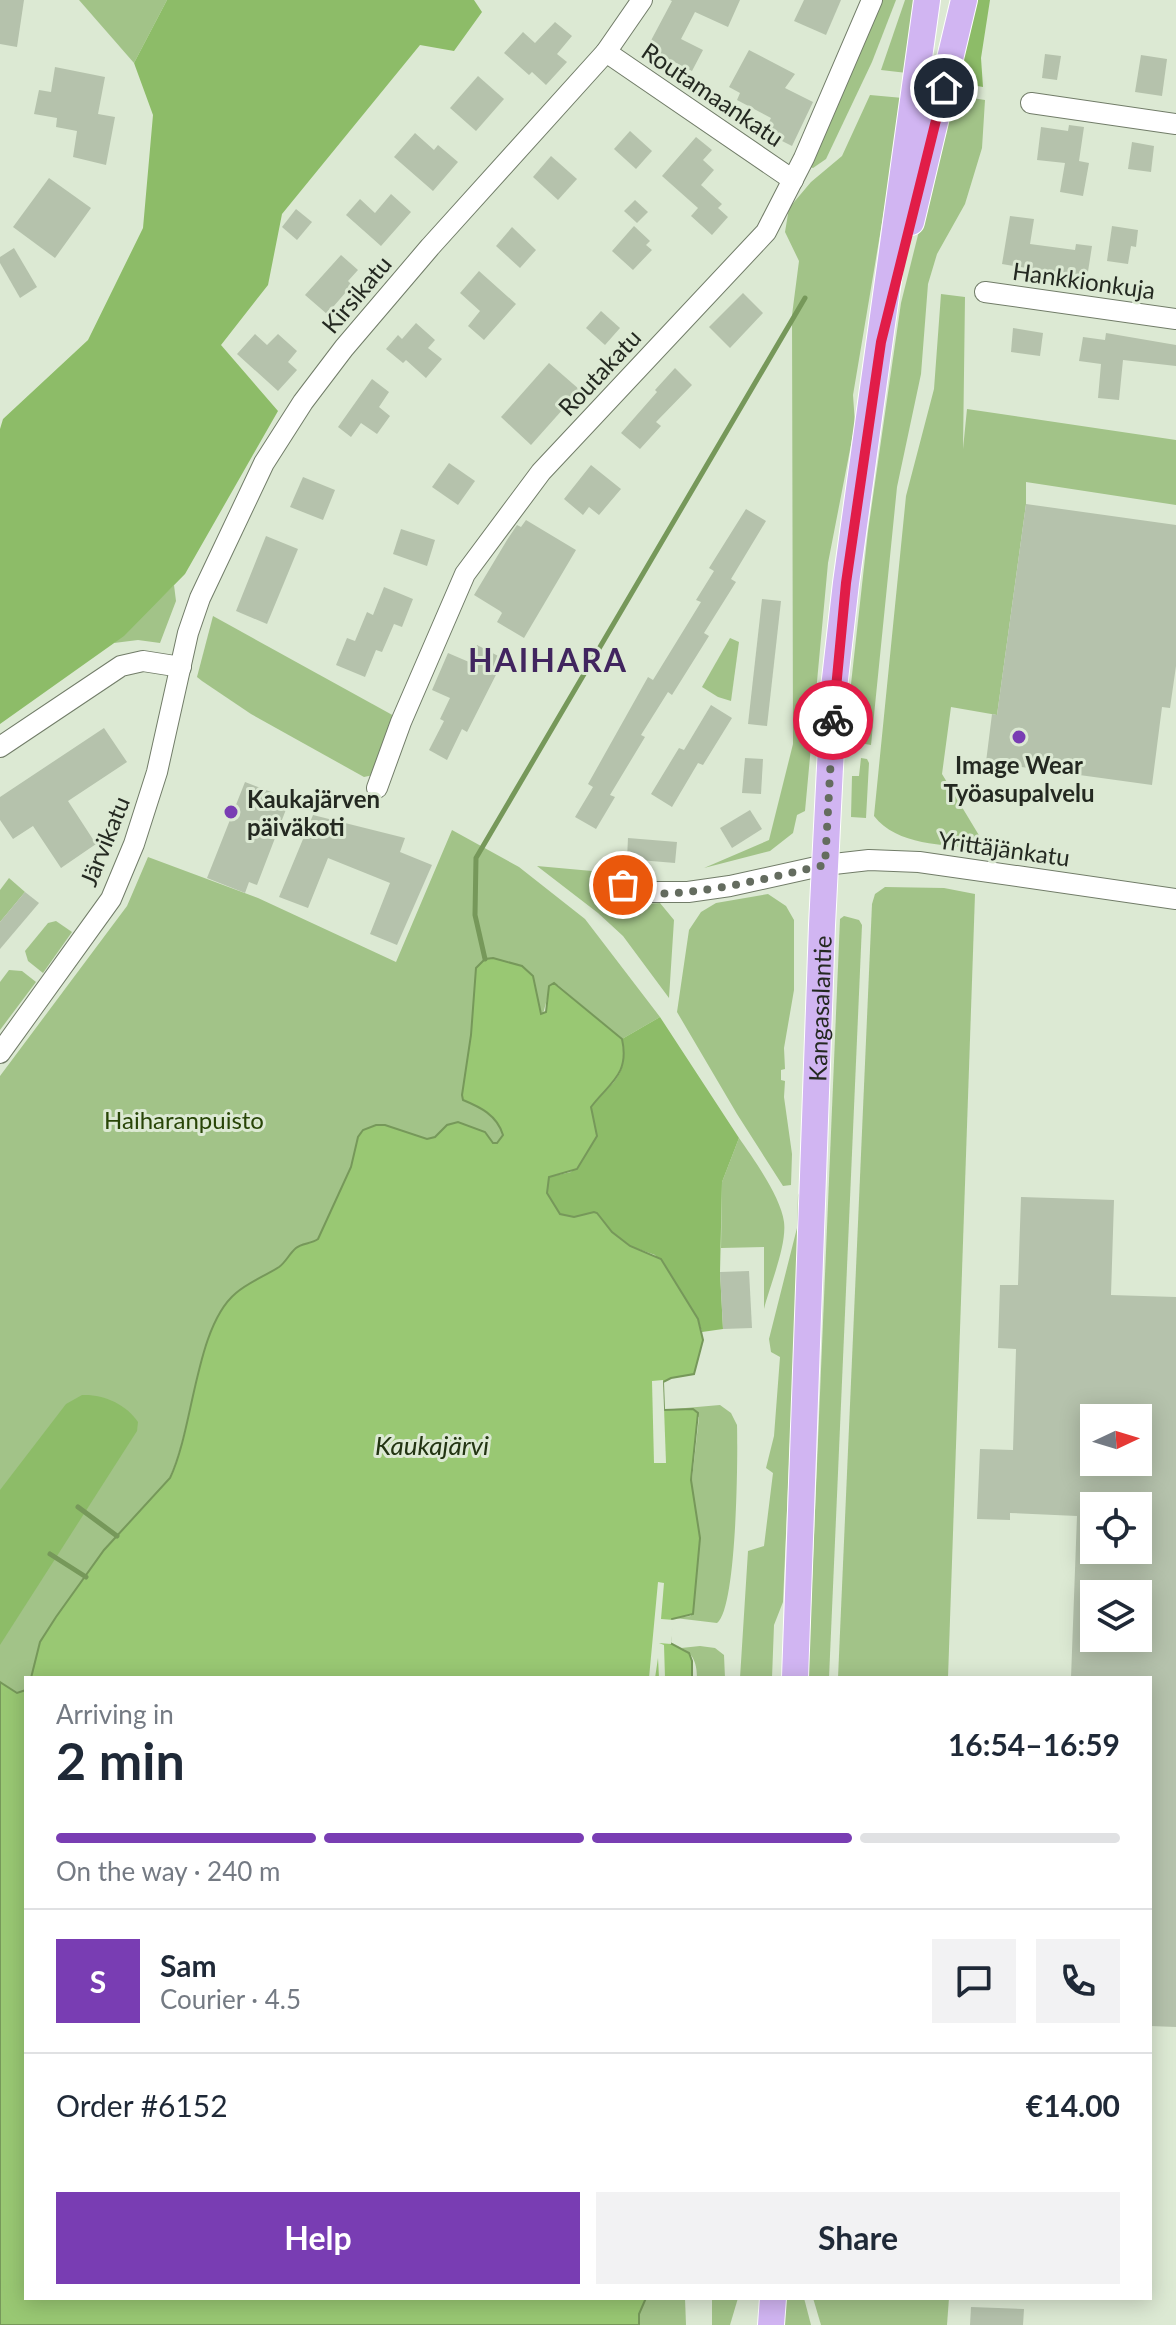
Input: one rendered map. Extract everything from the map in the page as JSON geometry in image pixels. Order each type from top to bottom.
[{"type":"main road","name":"Kangasalantie","points":[[795,1676],[825,865],[839,641],[927,0]]},
{"type":"main road","name":"Kangasalantie","points":[[881,342],[964,0]]},
{"type":"main road","points":[[771,2325],[773,2300]]},
{"type":"street","name":"Kirsikatu","points":[[181,667],[200,598],[264,463],[303,402],[344,348],[430,247],[606,52],[642,0]]},
{"type":"street","name":"Routakatu","points":[[377,788],[401,722],[465,574],[541,472],[766,232],[779,211],[872,0]]},
{"type":"street","name":"Routamaankatu","points":[[606,52],[793,180]]},
{"type":"street","points":[[1031,103],[1176,124]]},
{"type":"street","name":"Hankkionkuja","points":[[985,292],[1176,319]]},
{"type":"street","points":[[0,747],[121,666],[143,661],[181,667]]},
{"type":"street","name":"Järvikatu","points":[[0,1053],[111,899],[134,844],[157,772],[181,667]]},
{"type":"street","name":"Yrittäjänkatu","points":[[619,869],[623,885],[628,889],[667,893],[730,886],[825,865],[869,860],[919,862],[1176,899]]},
{"type":"green space","points":[[79,0],[167,0],[134,63]]},
{"type":"green space","points":[[879,0],[896,0],[872,62],[826,159],[813,168],[807,166]]},
{"type":"green space","points":[[905,0],[918,0],[907,73],[881,70]]},
{"type":"green space","points":[[870,95],[903,98],[853,395],[855,424],[828,563],[805,811],[797,815],[793,833],[770,851],[704,868],[769,840],[793,744],[792,315],[799,261],[785,232],[789,208],[811,182],[842,156]]},
{"type":"green space","points":[[953,95],[985,100],[982,148],[965,204],[937,254],[928,284],[921,374],[897,487],[871,745],[865,744],[865,729],[854,724],[851,684],[868,531],[901,303]]},
{"type":"green space","points":[[941,294],[965,297],[963,449],[967,409],[1176,440],[1176,505],[1026,482],[1026,504],[997,715],[951,707],[942,774],[980,837],[978,849],[908,838],[884,826],[874,816],[906,496],[934,389]]},
{"type":"green space","points":[[174,585],[176,601],[160,643],[138,640],[114,643]]},
{"type":"green space","points":[[213,616],[396,717],[378,774],[364,777],[251,714],[197,677]]},
{"type":"green space","points":[[730,638],[739,642],[731,701],[702,687]]},
{"type":"green space","points":[[861,758],[869,763],[866,818],[851,817],[852,776],[859,776]]},
{"type":"green space","name":"Haiharanpuisto","points":[[452,830],[519,867],[585,919],[660,1017],[622,1039],[558,985],[551,984],[543,1014],[539,1009],[471,1035],[463,1100],[481,1109],[496,1122],[503,1135],[497,1143],[493,1143],[485,1132],[458,1122],[447,1125],[435,1137],[427,1139],[358,1137],[351,1167],[318,1239],[298,1248],[279,1267],[236,1293],[222,1309],[203,1354],[184,1433],[169,1479],[104,1550],[56,1617],[40,1642],[32,1676],[24,1676],[24,1691],[17,1693],[0,1724],[0,1076],[127,906],[148,857],[258,898],[396,962]]},
{"type":"green space","points":[[537,866],[614,873],[617,906],[660,903],[674,920],[669,998],[623,936]]},
{"type":"green space","points":[[9,878],[25,892],[0,922],[0,890]]},
{"type":"green space","points":[[885,887],[944,888],[975,894],[948,1676],[838,1676],[872,904],[875,894]]},
{"type":"green space","points":[[768,894],[786,906],[794,920],[794,990],[784,1048],[785,1069],[781,1070],[781,1080],[785,1081],[784,1097],[792,1154],[791,1185],[783,1186],[677,1012],[689,930],[701,912],[716,903]]},
{"type":"green space","points":[[844,916],[859,920],[862,925],[829,1676],[808,1676],[840,919]]},
{"type":"green space","points":[[56,921],[72,932],[43,973],[28,961],[25,951],[48,923]]},
{"type":"green space","points":[[9,970],[22,971],[36,982],[0,1030],[0,982]]},
{"type":"green space","points":[[739,1138],[772,1190],[784,1222],[781,1253],[764,1309],[764,1247],[721,1248],[722,1182]]},
{"type":"green space","points":[[801,1190],[783,1602],[774,1625],[772,1676],[740,1676],[748,1551],[764,1546],[773,1473],[766,1468],[774,1436],[780,1357],[771,1352],[769,1339],[797,1228],[798,1195]]},
{"type":"green space","points":[[720,1405],[731,1413],[737,1425],[737,1467],[729,1590],[724,1612],[717,1623],[675,1618],[691,1616],[700,1538],[691,1488],[699,1417],[674,1409]]},
{"type":"green space","points":[[681,1648],[715,1648],[724,1655],[725,1676],[697,1676],[694,1660]]},
{"type":"green space","points":[[645,2300],[685,2300],[686,2325],[639,2325],[639,2314]]},
{"type":"green space","points":[[712,2300],[737,2300],[730,2325],[712,2325]]},
{"type":"green space","points":[[784,2300],[805,2300],[811,2325],[783,2325]]},
{"type":"green space","points":[[814,2300],[949,2300],[947,2325],[821,2325]]},
{"type":"shaded area","points":[[167,0],[474,0],[482,12],[454,51],[420,45],[282,214],[268,285],[221,345],[278,411],[185,574],[124,636],[0,724],[0,429],[3,419],[88,340],[143,228],[153,115],[134,63]]},
{"type":"shaded area","points":[[975,0],[990,0],[981,58],[983,87],[955,82]]},
{"type":"shaded area","points":[[660,1017],[739,1138],[722,1182],[720,1272],[723,1329],[702,1332],[698,1319],[655,1255],[630,1246],[612,1232],[597,1213],[574,1217],[560,1214],[547,1193],[549,1177],[571,1172],[596,1130],[591,1107],[621,1071],[624,1052],[622,1039]]},
{"type":"shaded area","points":[[82,1395],[106,1398],[121,1405],[138,1422],[137,1431],[0,1645],[0,1490],[66,1404]]},
{"type":"water","name":"Kaukajärvi","points":[[493,958],[522,966],[533,976],[541,1014],[546,1012],[549,986],[554,983],[622,1039],[624,1051],[620,1070],[591,1107],[597,1136],[577,1169],[549,1177],[547,1193],[560,1214],[574,1217],[597,1213],[612,1232],[630,1246],[661,1259],[698,1319],[703,1340],[694,1374],[663,1382],[664,1410],[693,1409],[698,1413],[691,1480],[700,1538],[693,1614],[672,1619],[670,1643],[689,1653],[692,1676],[32,1676],[40,1642],[56,1617],[104,1550],[170,1478],[185,1433],[203,1353],[222,1309],[241,1289],[281,1265],[296,1248],[318,1239],[351,1167],[358,1137],[363,1130],[385,1125],[427,1139],[435,1137],[447,1125],[458,1122],[485,1132],[493,1143],[497,1143],[503,1135],[492,1117],[463,1100],[462,1095],[476,968],[485,959]]},
{"type":"water","points":[[0,1682],[17,1693],[24,1691],[24,2300],[645,2300],[639,2314],[639,2325],[0,2325]]},
{"type":"pier","points":[[663,1380],[666,1463],[654,1463],[652,1381]]},
{"type":"pier","points":[[658,1582],[664,1583],[661,1619],[674,1620],[671,1644],[659,1643],[664,1645],[665,1676],[659,1676],[658,1658],[655,1676],[649,1676]]},
{"type":"building","points":[[0,0],[24,0],[17,47],[0,44]]},
{"type":"building","points":[[670,0],[740,0],[728,27],[695,12],[681,39],[703,50],[692,71],[647,48]]},
{"type":"building","points":[[804,0],[841,0],[826,35],[794,21]]},
{"type":"building","points":[[555,22],[572,36],[557,54],[567,62],[546,85],[504,53],[523,32],[535,43]]},
{"type":"building","points":[[749,50],[795,74],[785,88],[813,102],[792,146],[764,132],[771,118],[737,100],[740,93],[729,87]]},
{"type":"building","points":[[1045,54],[1061,56],[1057,80],[1042,78]]},
{"type":"building","points":[[1141,55],[1167,59],[1162,96],[1135,92]]},
{"type":"building","points":[[55,67],[105,77],[98,114],[115,117],[106,165],[73,157],[77,131],[56,127],[57,118],[34,114],[39,90],[51,92]]},
{"type":"building","points":[[478,76],[504,99],[476,131],[450,108]]},
{"type":"building","points":[[1069,125],[1084,127],[1079,161],[1089,163],[1083,196],[1060,192],[1065,163],[1037,160],[1041,127],[1068,131]]},
{"type":"building","points":[[630,131],[652,151],[636,169],[614,149]]},
{"type":"building","points":[[415,133],[434,150],[438,145],[458,162],[433,191],[394,157]]},
{"type":"building","points":[[696,137],[712,150],[703,160],[714,170],[701,185],[722,204],[718,208],[728,217],[712,235],[691,216],[698,208],[662,176]]},
{"type":"building","points":[[1132,142],[1154,146],[1151,172],[1128,169]]},
{"type":"building","points":[[551,156],[577,179],[558,200],[533,177]]},
{"type":"building","points":[[49,178],[91,208],[55,258],[13,227]]},
{"type":"building","points":[[391,194],[411,212],[381,246],[346,215],[360,199],[375,213]]},
{"type":"building","points":[[635,200],[648,212],[637,223],[624,211]]},
{"type":"building","points":[[296,209],[312,222],[297,240],[282,227]]},
{"type":"building","points":[[1010,216],[1034,219],[1030,244],[1075,250],[1076,244],[1092,246],[1087,278],[1002,264]]},
{"type":"building","points":[[634,226],[650,241],[646,245],[652,250],[633,270],[612,251]]},
{"type":"building","points":[[1112,226],[1138,230],[1136,247],[1131,246],[1128,264],[1107,261]]},
{"type":"building","points":[[512,227],[536,250],[520,268],[496,246]]},
{"type":"building","points":[[14,248],[37,287],[20,298],[0,263],[0,257]]},
{"type":"building","points":[[341,255],[358,270],[348,281],[352,285],[327,314],[305,295]]},
{"type":"building","points":[[479,271],[516,304],[484,340],[468,326],[480,311],[460,293]]},
{"type":"building","points":[[743,293],[763,313],[730,348],[709,327]]},
{"type":"building","points":[[601,311],[620,328],[605,345],[586,328]]},
{"type":"building","points":[[416,323],[435,340],[428,348],[442,359],[426,378],[406,360],[403,363],[386,349],[398,335],[402,339]]},
{"type":"building","points":[[1013,328],[1043,333],[1040,356],[1011,352]]},
{"type":"building","points":[[1106,333],[1176,345],[1176,366],[1123,360],[1119,400],[1098,398],[1101,364],[1079,361],[1083,337],[1105,340]]},
{"type":"building","points":[[255,334],[267,345],[278,334],[297,351],[288,362],[297,370],[278,391],[237,354]]},
{"type":"building","points":[[549,363],[580,390],[531,445],[501,417]]},
{"type":"building","points":[[675,368],[692,385],[656,422],[661,426],[640,449],[621,433]]},
{"type":"building","points":[[372,379],[389,392],[379,407],[390,416],[377,434],[361,423],[351,437],[338,427]]},
{"type":"building","points":[[449,463],[475,481],[458,505],[432,487]]},
{"type":"building","points":[[591,465],[621,489],[599,515],[589,507],[583,515],[564,499]]},
{"type":"building","points":[[303,477],[335,490],[323,520],[290,507]]},
{"type":"building","points":[[1026,504],[1176,525],[1176,666],[1170,708],[1162,707],[1152,785],[986,762],[992,714],[997,715]]},
{"type":"building","points":[[746,509],[766,521],[731,579],[736,582],[704,633],[709,636],[672,695],[668,692],[641,735],[645,737],[610,795],[615,797],[596,829],[575,817],[593,787],[588,784],[648,677],[653,680],[701,602],[696,600],[714,571],[709,568]]},
{"type":"building","points":[[526,520],[576,550],[524,638],[497,622],[502,613],[474,595],[517,525],[521,527]]},
{"type":"building","points":[[401,529],[435,540],[427,566],[393,554]]},
{"type":"building","points":[[266,536],[298,549],[267,624],[236,611]]},
{"type":"building","points":[[384,587],[413,599],[402,627],[394,624],[382,652],[376,650],[365,677],[336,665],[347,638],[355,641],[367,612],[373,615]]},
{"type":"building","points":[[762,599],[781,601],[767,726],[748,724]]},
{"type":"building","points":[[477,645],[504,659],[467,732],[462,729],[447,760],[429,750],[444,721],[440,719],[450,698],[432,690],[448,653],[469,662]]},
{"type":"building","points":[[711,705],[732,718],[703,765],[698,763],[672,807],[651,794],[679,748],[684,750]]},
{"type":"building","points":[[104,728],[127,762],[68,801],[96,844],[61,868],[33,826],[13,839],[0,820],[0,797]]},
{"type":"building","points":[[745,758],[763,759],[761,794],[742,793]]},
{"type":"building","points":[[245,782],[290,799],[257,885],[249,882],[245,893],[207,878]]},
{"type":"building","points":[[750,810],[762,829],[732,848],[720,828]]},
{"type":"building","points":[[313,815],[405,838],[400,852],[432,865],[397,945],[370,934],[390,883],[328,858],[308,908],[279,897]]},
{"type":"building","points":[[628,838],[677,842],[675,863],[627,859]]},
{"type":"building","points":[[25,892],[39,903],[0,949],[0,922]]},
{"type":"building","points":[[1021,1197],[1114,1200],[1111,1295],[1176,1297],[1176,2027],[1152,2026],[1152,1676],[1071,1676],[1077,1516],[1010,1513],[1010,1520],[977,1519],[980,1449],[1013,1450],[1016,1349],[998,1348],[1000,1285],[1018,1285]]},
{"type":"building","points":[[749,1271],[752,1328],[723,1329],[720,1272]]},
{"type":"building","points":[[971,2307],[1024,2309],[1023,2325],[970,2325]]},
{"type":"waterway","points":[[485,959],[475,915],[476,858],[805,298]]},
{"type":"waterway","points":[[78,1507],[117,1536]]},
{"type":"waterway","points":[[50,1554],[86,1577]]},
{"type":"way so far","points":[[623,885],[639,892],[688,892],[825,865],[833,720]]},
{"type":"place","name":"Image Wear Työasupalvelu","points":[[1019,737]]},
{"type":"place","name":"Kaukajärven päiväkoti","points":[[231,812]]},
{"type":"district","name":"HAIHARA","points":[[548,659]]},
{"type":"route","points":[[833,720],[846,583],[881,342],[944,88]]}]
